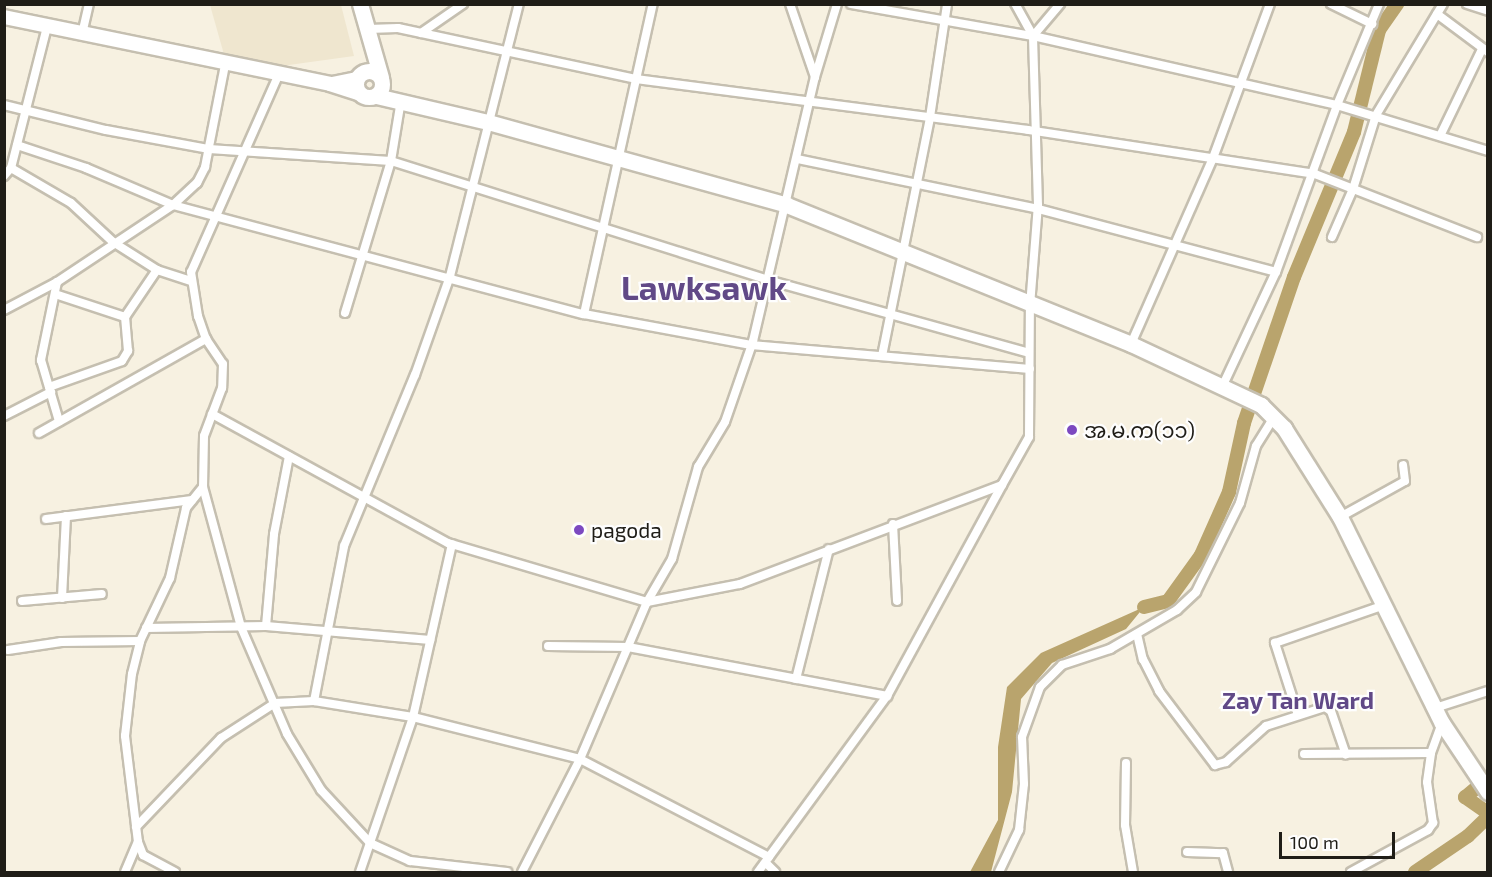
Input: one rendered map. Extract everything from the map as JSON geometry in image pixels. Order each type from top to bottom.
[{"type":"highway","points":[[360,4],[371,36],[380,86]]},
{"type":"highway","points":[[359,82],[371,36]]},
{"type":"highway","points":[[359,82],[371,70],[380,86]]},
{"type":"highway","points":[[359,82],[380,86],[401,100],[488,122],[787,206],[1030,306],[1131,344],[1223,385],[1261,405],[1274,417],[1340,517],[1442,723],[1481,782]]},
{"type":"main road","points":[[4,17],[278,76],[330,84],[359,82]]},
{"type":"street","points":[[82,34],[89,4]]},
{"type":"street","points":[[421,33],[463,4]]},
{"type":"street","points":[[314,701],[325,631],[344,546],[362,497],[415,375],[450,276],[519,4]]},
{"type":"street","points":[[584,314],[653,4]]},
{"type":"street","points":[[790,4],[815,77]]},
{"type":"street","points":[[522,873],[580,759],[647,602],[672,559],[698,467],[725,422],[751,345],[787,206],[815,77],[837,4]]},
{"type":"street","points":[[850,4],[945,18],[1034,36],[1337,105],[1377,115],[1488,151]]},
{"type":"street","points":[[882,356],[930,117],[947,4]]},
{"type":"street","points":[[758,873],[806,812],[887,696],[1029,437],[1030,306],[1038,209],[1034,36],[1015,4]]},
{"type":"street","points":[[1034,36],[1060,4]]},
{"type":"street","points":[[1131,344],[1178,244],[1214,158],[1244,84],[1270,4]]},
{"type":"street","points":[[1331,4],[1372,24]]},
{"type":"street","points":[[1223,385],[1276,272],[1315,174],[1337,105],[1379,4]]},
{"type":"street","points":[[1332,237],[1353,189],[1377,115],[1443,4]]},
{"type":"street","points":[[1467,4],[1488,11]]},
{"type":"street","points":[[1437,14],[1485,51],[1440,136]]},
{"type":"street","points":[[4,176],[11,168],[47,27]]},
{"type":"street","points":[[371,36],[398,28],[636,80],[1036,131],[1315,174],[1477,237]]},
{"type":"street","points":[[4,310],[57,282],[113,242],[173,205],[197,183],[209,149],[225,64]]},
{"type":"street","points":[[278,76],[246,154],[214,216],[191,281],[206,339],[223,364],[222,388],[204,436],[203,487],[241,627],[287,734],[321,790],[370,843],[410,861],[507,873]]},
{"type":"street","points":[[345,313],[391,161],[401,100]]},
{"type":"street","points":[[4,105],[26,113],[209,149],[246,154],[391,161],[768,280],[1029,353]]},
{"type":"street","points":[[17,145],[86,168],[173,205],[450,276],[584,314],[751,345],[1030,369]]},
{"type":"street","points":[[798,159],[1038,209],[1178,244],[1276,272]]},
{"type":"street","points":[[11,168],[71,203],[113,242],[157,270],[191,281]]},
{"type":"street","points":[[4,416],[50,390],[122,361],[128,351],[125,317],[157,270]]},
{"type":"street","points":[[57,282],[41,360],[59,421]]},
{"type":"street","points":[[55,294],[125,317]]},
{"type":"street","points":[[39,433],[206,339]]},
{"type":"street","points":[[212,414],[452,544],[647,602],[740,584],[892,524],[1002,485]]},
{"type":"street","points":[[999,873],[1019,830],[1024,784],[1022,737],[1040,687],[1062,665],[1110,649],[1177,610],[1196,592],[1240,503],[1256,446],[1274,417]]},
{"type":"street","points":[[266,626],[274,534],[289,456]]},
{"type":"street","points":[[1340,517],[1405,481],[1403,465]]},
{"type":"street","points":[[175,873],[143,855],[138,842],[125,736],[132,674],[140,641],[170,578],[186,508],[203,487]]},
{"type":"street","points":[[46,519],[192,500]]},
{"type":"street","points":[[62,598],[66,516]]},
{"type":"street","points":[[892,524],[897,601]]},
{"type":"street","points":[[360,873],[413,717],[452,544]]},
{"type":"street","points":[[796,679],[829,549]]},
{"type":"street","points":[[22,601],[102,594]]},
{"type":"street","points":[[1298,715],[1275,643],[1385,605]]},
{"type":"street","points":[[146,628],[266,626],[430,640]]},
{"type":"street","points":[[1137,634],[1143,659],[1159,691],[1215,765],[1226,762],[1266,726],[1329,708],[1346,755]]},
{"type":"street","points":[[8,650],[61,642],[140,641]]},
{"type":"street","points":[[548,646],[627,647],[887,696]]},
{"type":"street","points":[[1435,708],[1488,691]]},
{"type":"street","points":[[136,826],[221,738],[275,703],[314,701],[413,717],[580,759],[767,860],[775,873]]},
{"type":"street","points":[[1351,873],[1428,830],[1433,823],[1427,782],[1431,753],[1442,723]]},
{"type":"street","points":[[1304,754],[1431,753]]},
{"type":"street","points":[[1126,763],[1125,825],[1133,873]]},
{"type":"street","points":[[125,873],[138,842]]},
{"type":"street","points":[[1187,852],[1223,853],[1228,873]]},
{"type":"shaded area","points":[[210,5],[341,5],[354,56],[267,68],[225,58]]},
{"type":"shaded area","points":[[1144,607],[1126,629],[1052,663],[1021,699],[1012,792],[991,872],[970,872],[998,820],[998,747],[1007,687],[1041,653]]},
{"type":"waterway","points":[[1144,607],[1168,601],[1201,555],[1229,492],[1244,423],[1294,277],[1354,132],[1379,30],[1397,4]]},
{"type":"waterway","points":[[1488,778],[1465,797],[1488,813]]},
{"type":"waterway","points":[[1415,872],[1468,836],[1488,817]]},
{"type":"place","name":"အ.မ.က(၁၁)","points":[[1072,430]]},
{"type":"place","name":"pagoda","points":[[579,530]]},
{"type":"district","name":"Lawksawk","points":[[704,288]]},
{"type":"district","name":"Zay Tan Ward","points":[[1298,700]]}]
